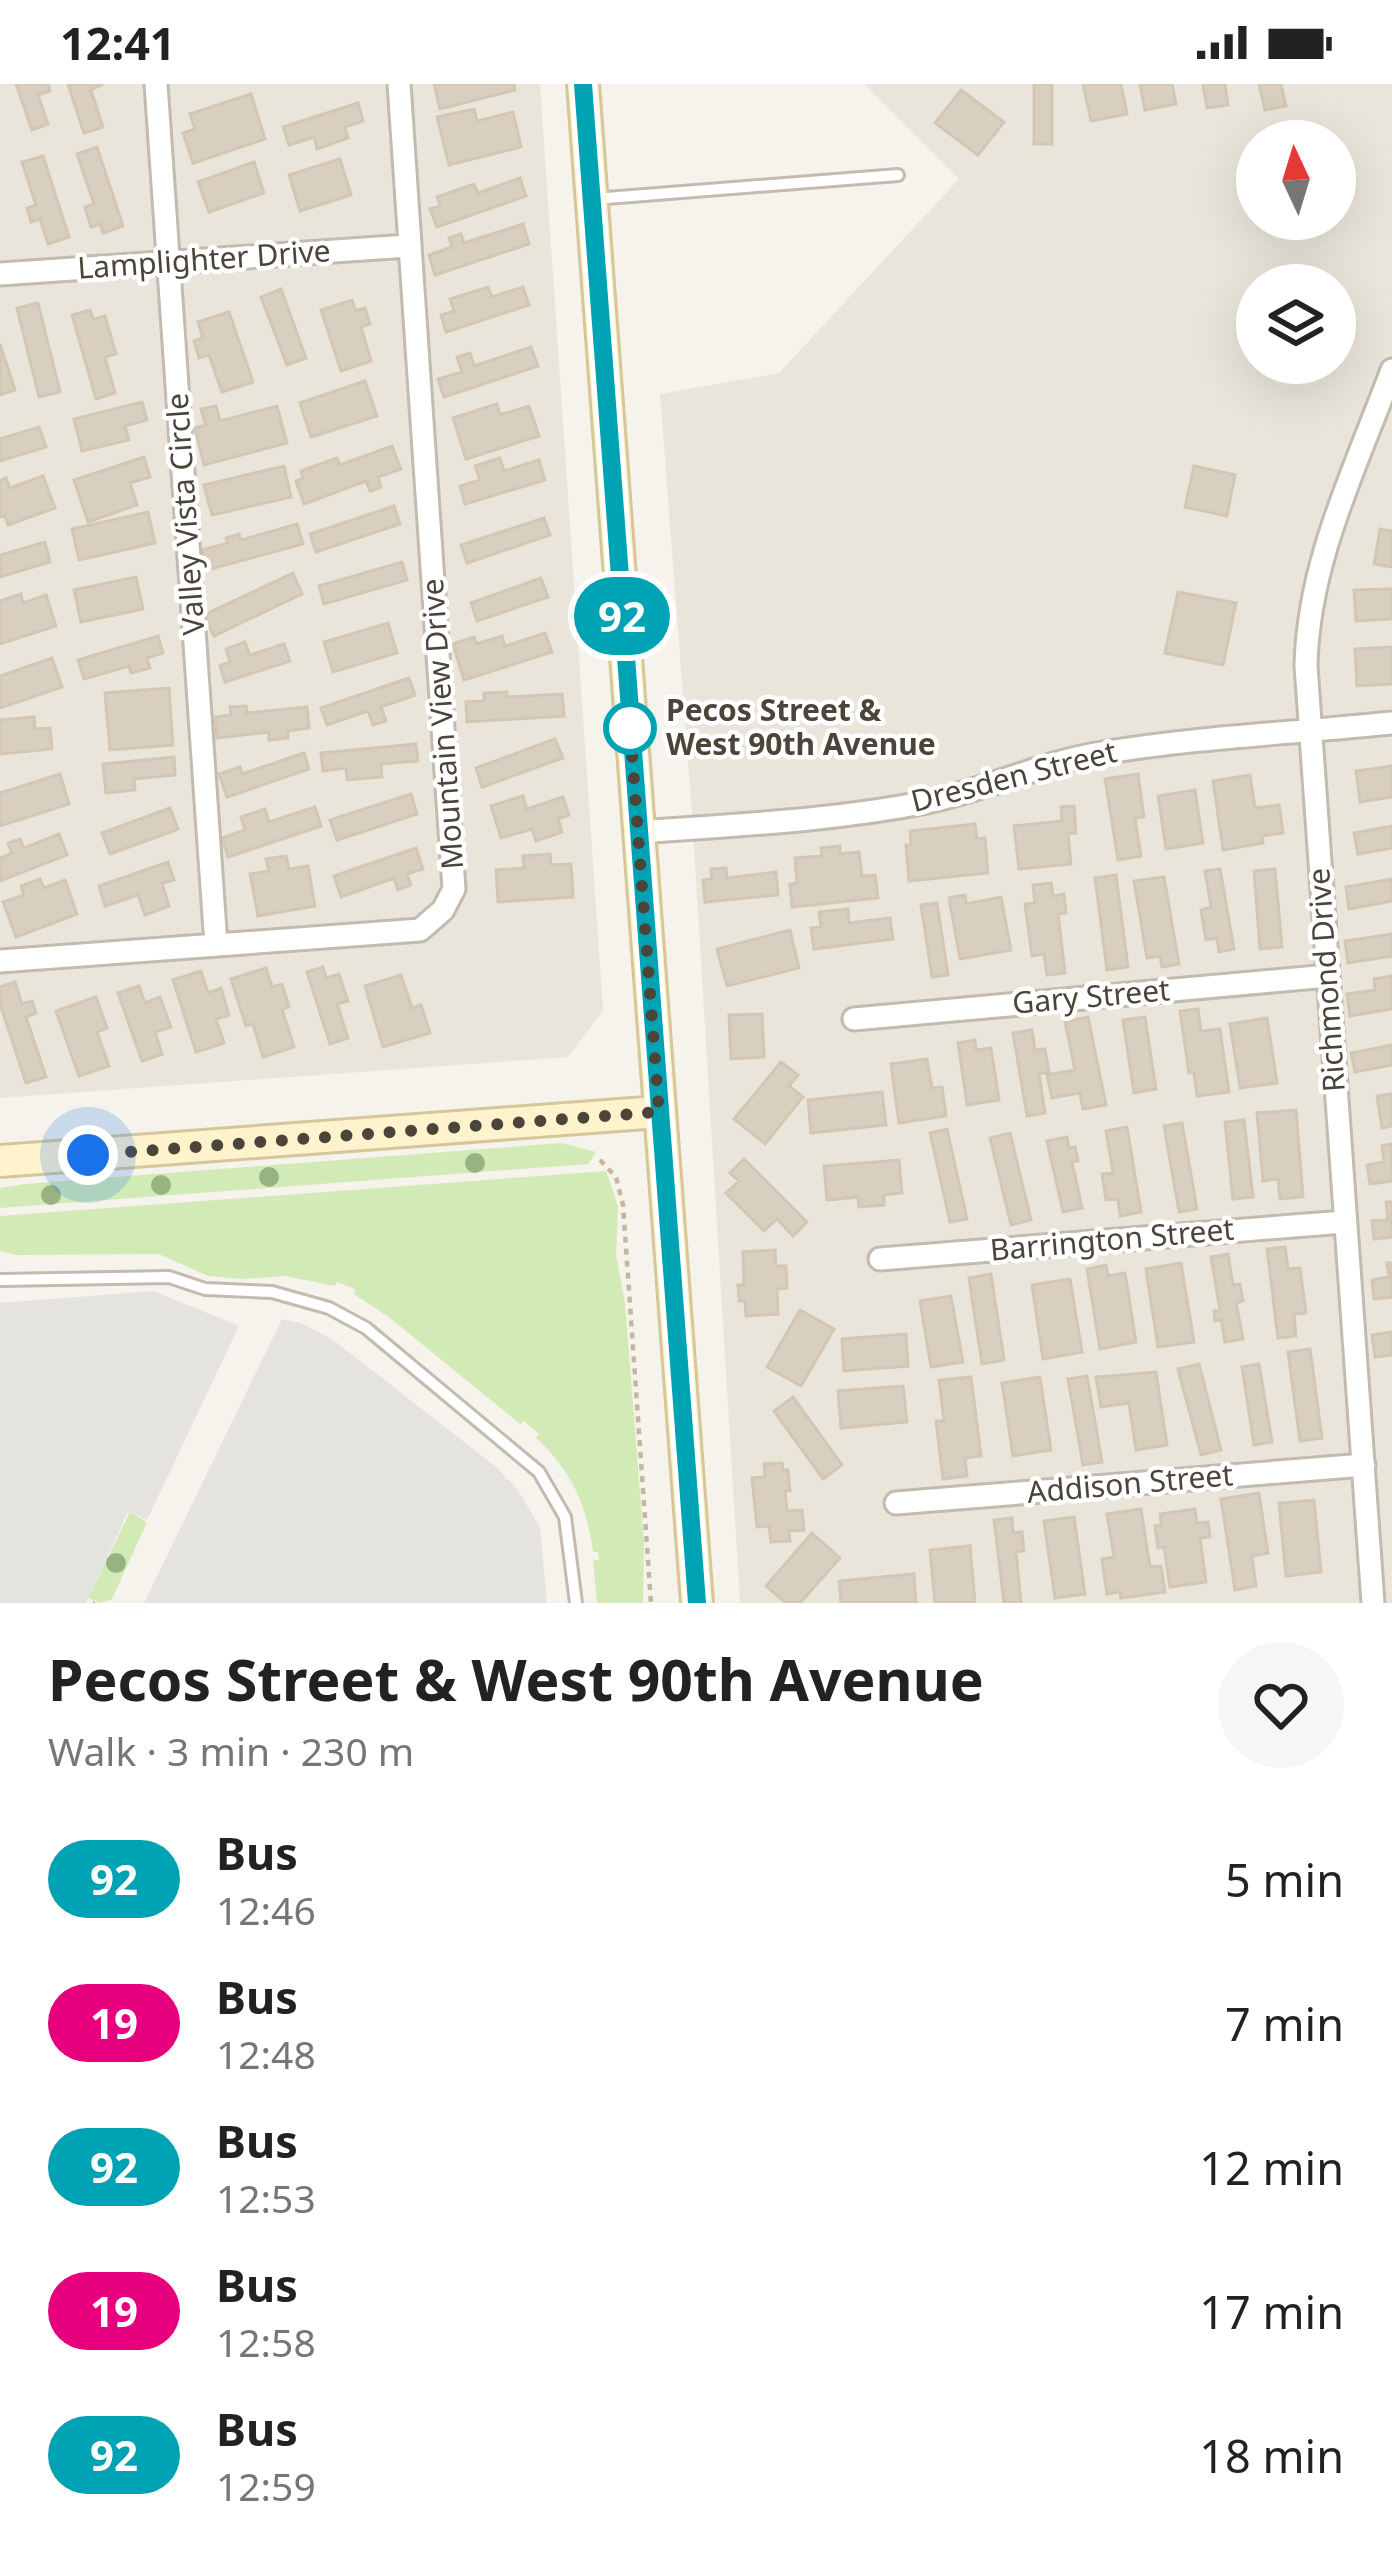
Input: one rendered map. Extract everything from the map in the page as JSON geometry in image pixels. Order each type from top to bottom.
[{"type":"main road","points":[[583,84],[697,1603]]},
{"type":"main road","points":[[0,1161],[659,1112]]},
{"type":"street","name":"Valley Vista Circle","points":[[156,84],[216,945]]},
{"type":"street","name":"Mountain View Drive","points":[[0,961],[420,930],[443,910],[454,889],[400,84]]},
{"type":"street","name":"Lamplighter Drive","points":[[0,274],[408,246]]},
{"type":"street","name":"Richmond Drive","points":[[1373,1603],[1306,666],[1312,596],[1322,557],[1392,370]]},
{"type":"street","name":"Dresden Street","points":[[637,832],[802,820],[926,802],[1095,754],[1392,723]]},
{"type":"street","name":"Gary Street","points":[[854,1018],[1328,976]]},
{"type":"street","name":"Barrington Street","points":[[880,1259],[1344,1222]]},
{"type":"street","name":"Addison Street","points":[[896,1503],[1364,1466]]},
{"type":"lane","points":[[591,199],[898,175]]},
{"type":"lane","points":[[0,1280],[169,1276],[205,1288],[272,1292],[329,1307],[366,1328],[539,1472],[566,1517],[576,1603]]},
{"type":"path","points":[[600,1160],[616,1178],[623,1205],[651,1603]]},
{"type":"shaded area","points":[[0,84],[540,84],[603,1010],[568,1057],[0,1098]]},
{"type":"shaded area","points":[[864,84],[1392,84],[1392,1603],[740,1603],[692,813],[660,394],[779,373],[959,179]]},
{"type":"shaded area","points":[[153,1291],[239,1326],[147,1520],[127,1514],[86,1603],[0,1603],[0,1303]]},
{"type":"shaded area","points":[[282,1319],[332,1339],[495,1466],[517,1489],[540,1527],[547,1603],[144,1603]]},
{"type":"green space","points":[[562,1143],[596,1152],[588,1164],[0,1208],[0,1188],[25,1184]]},
{"type":"green space","points":[[606,1171],[618,1206],[616,1255],[625,1303],[644,1543],[643,1603],[597,1603],[593,1560],[599,1560],[598,1552],[593,1552],[582,1504],[559,1463],[536,1438],[539,1434],[354,1294],[355,1289],[285,1276],[208,1276],[159,1254],[16,1255],[0,1251],[0,1216]]},
{"type":"green space","points":[[130,1512],[147,1522],[112,1599],[100,1603],[88,1598]]},
{"type":"building","points":[[16,84],[48,84],[50,91],[38,95],[48,124],[32,130]]},
{"type":"building","points":[[68,84],[103,84],[91,90],[103,127],[84,133]]},
{"type":"building","points":[[434,84],[514,84],[515,90],[440,109]]},
{"type":"building","points":[[1034,84],[1052,84],[1052,144],[1034,144]]},
{"type":"building","points":[[1083,84],[1121,84],[1127,114],[1091,121]]},
{"type":"building","points":[[1140,84],[1172,84],[1176,104],[1145,110]]},
{"type":"building","points":[[1203,84],[1225,84],[1228,105],[1207,108]]},
{"type":"building","points":[[1259,84],[1281,84],[1286,106],[1265,110]]},
{"type":"building","points":[[961,90],[1004,122],[978,155],[935,123]]},
{"type":"building","points":[[251,94],[265,139],[193,163],[183,133],[195,129],[190,114]]},
{"type":"building","points":[[358,103],[363,121],[345,127],[348,138],[317,149],[314,137],[289,145],[283,127]]},
{"type":"building","points":[[474,109],[477,121],[513,112],[521,147],[449,165],[437,117]]},
{"type":"building","points":[[97,147],[123,226],[103,233],[100,224],[91,227],[85,207],[94,204],[77,154]]},
{"type":"building","points":[[43,156],[69,237],[48,244],[40,219],[31,222],[27,208],[36,205],[22,162]]},
{"type":"building","points":[[340,159],[351,195],[300,211],[289,175]]},
{"type":"building","points":[[254,162],[264,193],[209,212],[198,182]]},
{"type":"building","points":[[520,178],[526,196],[437,227],[430,209],[440,206],[437,197],[474,184],[478,193]]},
{"type":"building","points":[[523,224],[529,244],[435,275],[429,255],[452,247],[449,238],[461,234],[464,243]]},
{"type":"building","points":[[488,287],[492,297],[523,287],[529,305],[446,332],[441,315],[454,311],[450,299]]},
{"type":"building","points":[[281,289],[306,358],[287,365],[261,297]]},
{"type":"building","points":[[352,300],[356,311],[365,308],[370,324],[361,327],[371,361],[341,371],[321,310]]},
{"type":"building","points":[[38,303],[60,392],[39,397],[17,308]]},
{"type":"building","points":[[90,310],[93,319],[105,316],[116,354],[105,357],[115,393],[96,399],[72,315]]},
{"type":"building","points":[[229,312],[253,382],[222,392],[209,355],[199,358],[194,341],[203,338],[198,322]]},
{"type":"building","points":[[0,344],[15,390],[0,395]]},
{"type":"building","points":[[531,347],[538,366],[444,397],[438,379],[462,372],[457,357],[470,353],[474,366]]},
{"type":"building","points":[[365,381],[377,416],[311,437],[300,403]]},
{"type":"building","points":[[142,402],[147,420],[125,426],[129,440],[82,451],[74,419]]},
{"type":"building","points":[[497,404],[500,415],[529,406],[539,436],[466,459],[453,418]]},
{"type":"building","points":[[216,406],[220,421],[277,406],[287,443],[204,465],[195,428],[206,425],[201,409]]},
{"type":"building","points":[[39,427],[46,447],[0,461],[0,439]]},
{"type":"building","points":[[392,446],[401,469],[378,477],[381,487],[370,491],[366,481],[304,504],[296,481],[303,478],[301,471],[337,458],[340,465]]},
{"type":"building","points":[[144,457],[150,477],[130,483],[137,505],[88,522],[74,480]]},
{"type":"building","points":[[500,458],[504,471],[539,460],[545,480],[465,504],[460,486],[480,480],[475,466]]},
{"type":"building","points":[[284,466],[291,497],[212,515],[204,485]]},
{"type":"building","points":[[1194,466],[1235,475],[1227,516],[1185,507]]},
{"type":"building","points":[[43,476],[55,508],[8,525],[5,515],[0,517],[0,481],[6,478],[10,488]]},
{"type":"building","points":[[394,506],[400,524],[316,552],[310,534]]},
{"type":"building","points":[[148,512],[155,543],[79,560],[72,529]]},
{"type":"building","points":[[544,518],[550,535],[467,563],[461,545]]},
{"type":"building","points":[[297,524],[303,544],[207,570],[202,550],[228,543],[226,538],[239,534],[241,540]]},
{"type":"building","points":[[1380,529],[1392,531],[1392,567],[1374,564]]},
{"type":"building","points":[[45,542],[50,562],[0,577],[0,555]]},
{"type":"building","points":[[402,562],[407,580],[324,604],[319,586]]},
{"type":"building","points":[[293,573],[302,594],[214,636],[204,615]]},
{"type":"building","points":[[136,577],[143,609],[81,622],[74,590]]},
{"type":"building","points":[[541,578],[548,597],[477,621],[471,603]]},
{"type":"building","points":[[1392,589],[1392,619],[1356,621],[1354,590]]},
{"type":"building","points":[[1178,592],[1236,603],[1223,665],[1165,653]]},
{"type":"building","points":[[21,594],[23,603],[46,595],[56,626],[0,644],[0,601]]},
{"type":"building","points":[[388,623],[397,653],[333,672],[324,642]]},
{"type":"building","points":[[545,633],[552,652],[464,680],[453,644],[474,637],[477,644],[502,636],[505,646]]},
{"type":"building","points":[[158,636],[163,653],[147,658],[150,668],[131,673],[129,666],[84,679],[78,660]]},
{"type":"building","points":[[245,642],[250,655],[284,644],[290,661],[225,682],[220,666],[230,662],[226,649]]},
{"type":"building","points":[[1392,647],[1392,684],[1357,686],[1355,649]]},
{"type":"building","points":[[52,658],[62,687],[0,708],[0,676]]},
{"type":"building","points":[[409,678],[415,695],[381,707],[386,721],[373,725],[368,711],[327,725],[321,708]]},
{"type":"building","points":[[169,688],[173,745],[110,750],[105,693]]},
{"type":"building","points":[[507,692],[507,697],[562,694],[564,716],[467,722],[466,702],[484,701],[484,693]]},
{"type":"building","points":[[246,706],[247,713],[307,707],[309,728],[288,731],[288,738],[269,740],[269,732],[217,738],[215,717],[231,715],[230,707]]},
{"type":"building","points":[[34,717],[35,729],[50,728],[52,749],[0,754],[0,720]]},
{"type":"building","points":[[555,739],[563,758],[482,787],[476,768]]},
{"type":"building","points":[[416,744],[418,761],[381,764],[382,777],[347,780],[346,768],[323,771],[321,753]]},
{"type":"building","points":[[304,753],[309,769],[227,797],[219,774],[240,767],[242,774]]},
{"type":"building","points":[[174,757],[175,775],[134,779],[135,790],[106,793],[103,764]]},
{"type":"building","points":[[1392,766],[1392,797],[1360,802],[1356,771]]},
{"type":"building","points":[[60,774],[69,804],[0,826],[0,793]]},
{"type":"building","points":[[1138,774],[1144,817],[1135,818],[1141,856],[1118,860],[1105,779]]},
{"type":"building","points":[[1250,775],[1255,808],[1279,805],[1283,833],[1262,836],[1263,843],[1223,850],[1213,781]]},
{"type":"building","points":[[1195,790],[1203,843],[1166,849],[1158,796]]},
{"type":"building","points":[[411,794],[417,814],[337,840],[330,820]]},
{"type":"building","points":[[523,796],[527,809],[563,797],[569,815],[558,819],[562,832],[536,841],[532,829],[501,838],[491,806]]},
{"type":"building","points":[[1074,806],[1076,833],[1068,834],[1071,864],[1019,869],[1014,826],[1062,821],[1061,807]]},
{"type":"building","points":[[315,807],[321,826],[228,857],[222,838],[245,830],[241,817],[265,809],[269,822]]},
{"type":"building","points":[[170,808],[178,829],[110,854],[102,833]]},
{"type":"building","points":[[975,824],[977,839],[985,838],[988,873],[909,881],[906,845],[911,845],[910,831]]},
{"type":"building","points":[[1392,826],[1392,848],[1358,854],[1354,833]]},
{"type":"building","points":[[59,834],[67,855],[0,881],[0,858],[12,853],[8,843],[20,839],[24,848]]},
{"type":"building","points":[[840,846],[840,854],[859,852],[862,876],[875,875],[878,898],[792,907],[795,858],[822,856],[821,848]]},
{"type":"building","points":[[416,848],[423,869],[407,874],[411,885],[398,890],[394,878],[341,897],[334,876]]},
{"type":"building","points":[[550,854],[551,865],[571,864],[573,897],[498,902],[496,870],[524,868],[523,856]]},
{"type":"building","points":[[286,856],[289,869],[308,866],[315,906],[258,916],[250,874],[269,871],[266,859]]},
{"type":"building","points":[[168,862],[174,880],[162,883],[169,906],[145,915],[138,895],[105,906],[99,886]]},
{"type":"building","points":[[726,868],[727,878],[776,872],[778,895],[705,902],[703,880],[712,879],[711,869]]},
{"type":"building","points":[[1220,869],[1234,949],[1219,952],[1217,938],[1206,940],[1201,910],[1211,907],[1205,871]]},
{"type":"building","points":[[1275,869],[1282,947],[1260,949],[1254,871]]},
{"type":"building","points":[[1116,875],[1128,967],[1107,970],[1095,878]]},
{"type":"building","points":[[1164,877],[1179,964],[1162,967],[1160,956],[1147,958],[1134,881]]},
{"type":"building","points":[[40,879],[44,888],[65,880],[77,914],[16,937],[3,902],[24,895],[21,886]]},
{"type":"building","points":[[1392,879],[1392,901],[1349,909],[1346,887]]},
{"type":"building","points":[[1051,883],[1053,896],[1064,894],[1066,913],[1058,914],[1065,973],[1047,975],[1044,954],[1032,956],[1025,904],[1035,903],[1033,885]]},
{"type":"building","points":[[965,895],[966,904],[1001,897],[1011,950],[960,959],[949,898]]},
{"type":"building","points":[[937,903],[948,975],[932,977],[921,905]]},
{"type":"building","points":[[848,909],[849,923],[890,918],[893,939],[814,949],[811,928],[821,927],[819,912]]},
{"type":"building","points":[[790,930],[799,968],[727,986],[717,949]]},
{"type":"building","points":[[1392,934],[1392,956],[1348,963],[1345,941]]},
{"type":"building","points":[[323,967],[326,978],[339,974],[348,1001],[337,1004],[348,1038],[330,1044],[307,972]]},
{"type":"building","points":[[266,968],[272,987],[282,984],[289,1007],[282,1009],[294,1047],[263,1057],[253,1024],[246,1026],[231,979]]},
{"type":"building","points":[[201,971],[208,993],[221,988],[229,1015],[216,1019],[224,1043],[196,1052],[173,980]]},
{"type":"building","points":[[401,975],[412,1008],[421,1005],[430,1033],[383,1047],[365,986]]},
{"type":"building","points":[[1392,976],[1392,1009],[1350,1016],[1347,994],[1375,990],[1374,979]]},
{"type":"building","points":[[15,982],[22,1004],[32,1001],[36,1013],[26,1017],[46,1077],[26,1083],[0,1004],[0,987]]},
{"type":"building","points":[[139,986],[145,1003],[160,997],[171,1027],[155,1032],[162,1054],[142,1061],[118,993]]},
{"type":"building","points":[[96,997],[107,1028],[97,1032],[109,1066],[79,1076],[56,1011]]},
{"type":"building","points":[[1198,1009],[1201,1031],[1220,1029],[1229,1092],[1197,1096],[1180,1011]]},
{"type":"building","points":[[762,1014],[764,1057],[731,1059],[729,1015]]},
{"type":"building","points":[[1088,1017],[1106,1105],[1083,1109],[1080,1093],[1052,1098],[1047,1075],[1075,1070],[1065,1022]]},
{"type":"building","points":[[1145,1017],[1156,1089],[1134,1093],[1123,1020]]},
{"type":"building","points":[[1267,1018],[1277,1083],[1240,1088],[1230,1024]]},
{"type":"building","points":[[1032,1030],[1035,1050],[1045,1049],[1049,1072],[1039,1074],[1045,1113],[1027,1116],[1013,1033]]},
{"type":"building","points":[[975,1040],[976,1050],[991,1048],[999,1100],[967,1105],[958,1043]]},
{"type":"building","points":[[1392,1045],[1392,1065],[1355,1072],[1351,1053]]},
{"type":"building","points":[[927,1059],[932,1088],[942,1087],[946,1116],[899,1123],[891,1064]]},
{"type":"building","points":[[781,1062],[798,1075],[789,1086],[803,1097],[765,1144],[734,1119]]},
{"type":"building","points":[[882,1092],[886,1125],[811,1133],[808,1100]]},
{"type":"building","points":[[1392,1094],[1392,1126],[1382,1128],[1377,1096]]},
{"type":"building","points":[[1296,1110],[1303,1197],[1280,1199],[1278,1179],[1263,1181],[1257,1113]]},
{"type":"building","points":[[1244,1120],[1253,1197],[1233,1199],[1225,1122]]},
{"type":"building","points":[[1182,1123],[1197,1209],[1179,1212],[1164,1126]]},
{"type":"building","points":[[1127,1127],[1141,1212],[1120,1216],[1118,1199],[1106,1200],[1102,1174],[1113,1173],[1106,1131]]},
{"type":"building","points":[[947,1129],[967,1219],[950,1222],[930,1133]]},
{"type":"building","points":[[1010,1133],[1031,1220],[1011,1225],[990,1138]]},
{"type":"building","points":[[1067,1137],[1078,1161],[1072,1162],[1082,1208],[1063,1212],[1047,1141]]},
{"type":"building","points":[[1392,1144],[1392,1181],[1370,1184],[1367,1165],[1384,1162],[1382,1146]]},
{"type":"building","points":[[744,1159],[807,1222],[793,1236],[777,1219],[764,1231],[726,1193],[739,1181],[730,1173]]},
{"type":"building","points":[[899,1160],[902,1193],[884,1195],[884,1205],[859,1207],[858,1197],[827,1200],[824,1166]]},
{"type":"building","points":[[1386,1202],[1392,1202],[1392,1237],[1374,1239],[1372,1221],[1388,1220]]},
{"type":"building","points":[[1285,1247],[1288,1269],[1300,1268],[1306,1313],[1294,1314],[1296,1336],[1278,1338],[1267,1249]]},
{"type":"building","points":[[775,1250],[776,1266],[786,1266],[787,1288],[777,1289],[778,1314],[746,1316],[738,1285],[744,1285],[743,1252]]},
{"type":"building","points":[[1228,1254],[1233,1285],[1240,1284],[1243,1301],[1236,1303],[1243,1339],[1225,1342],[1221,1320],[1215,1321],[1214,1311],[1220,1310],[1211,1257]]},
{"type":"building","points":[[1181,1263],[1194,1342],[1158,1347],[1146,1269]]},
{"type":"building","points":[[1387,1263],[1392,1263],[1392,1297],[1374,1299],[1372,1280],[1389,1277]]},
{"type":"building","points":[[1106,1265],[1108,1276],[1125,1273],[1136,1342],[1100,1349],[1087,1269]]},
{"type":"building","points":[[991,1274],[1004,1360],[982,1364],[969,1278]]},
{"type":"building","points":[[1070,1279],[1082,1352],[1043,1359],[1032,1285]]},
{"type":"building","points":[[951,1296],[963,1362],[931,1367],[920,1301]]},
{"type":"building","points":[[800,1310],[834,1329],[801,1386],[767,1367]]},
{"type":"building","points":[[1392,1332],[1392,1355],[1375,1357],[1372,1335]]},
{"type":"building","points":[[906,1334],[908,1366],[844,1371],[842,1339]]},
{"type":"building","points":[[1310,1349],[1322,1438],[1300,1441],[1288,1352]]},
{"type":"building","points":[[1199,1364],[1221,1450],[1201,1455],[1178,1369]]},
{"type":"building","points":[[1259,1364],[1272,1442],[1254,1445],[1242,1367]]},
{"type":"building","points":[[1156,1372],[1167,1445],[1136,1450],[1129,1403],[1101,1407],[1096,1377]]},
{"type":"building","points":[[1087,1376],[1102,1462],[1083,1465],[1068,1379]]},
{"type":"building","points":[[971,1377],[981,1456],[965,1458],[967,1476],[943,1479],[936,1421],[944,1421],[939,1380]]},
{"type":"building","points":[[1040,1377],[1051,1450],[1013,1456],[1002,1383]]},
{"type":"building","points":[[903,1386],[907,1422],[841,1428],[838,1391]]},
{"type":"building","points":[[793,1397],[842,1465],[823,1479],[774,1411]]},
{"type":"building","points":[[782,1463],[783,1470],[788,1470],[787,1511],[802,1510],[804,1530],[789,1531],[790,1541],[771,1542],[769,1526],[757,1527],[752,1478],[765,1477],[764,1464]]},
{"type":"building","points":[[1259,1493],[1268,1553],[1252,1556],[1256,1586],[1235,1590],[1221,1499]]},
{"type":"building","points":[[1314,1500],[1321,1572],[1286,1576],[1279,1503]]},
{"type":"building","points":[[1141,1509],[1150,1567],[1161,1566],[1165,1592],[1121,1598],[1120,1592],[1107,1594],[1102,1559],[1114,1557],[1107,1514]]},
{"type":"building","points":[[1195,1509],[1197,1523],[1208,1522],[1210,1537],[1200,1538],[1206,1582],[1170,1587],[1164,1547],[1158,1548],[1155,1526],[1161,1525],[1160,1514]]},
{"type":"building","points":[[1074,1517],[1085,1594],[1055,1598],[1044,1521]]},
{"type":"building","points":[[1012,1518],[1013,1533],[1022,1532],[1024,1551],[1016,1552],[1021,1603],[1004,1603],[994,1520]]},
{"type":"building","points":[[812,1533],[840,1558],[800,1603],[786,1603],[766,1586]]},
{"type":"building","points":[[970,1546],[975,1603],[935,1603],[930,1550]]},
{"type":"building","points":[[914,1574],[916,1603],[841,1603],[839,1581]]},
{"type":"bus line","name":"92","points":[[583,84],[697,1603]]},
{"type":"place","name":"Pecos Street & West 90th Avenue","points":[[630,728]]},
{"type":"route","points":[[88,1155],[659,1112],[630,728]]}]
